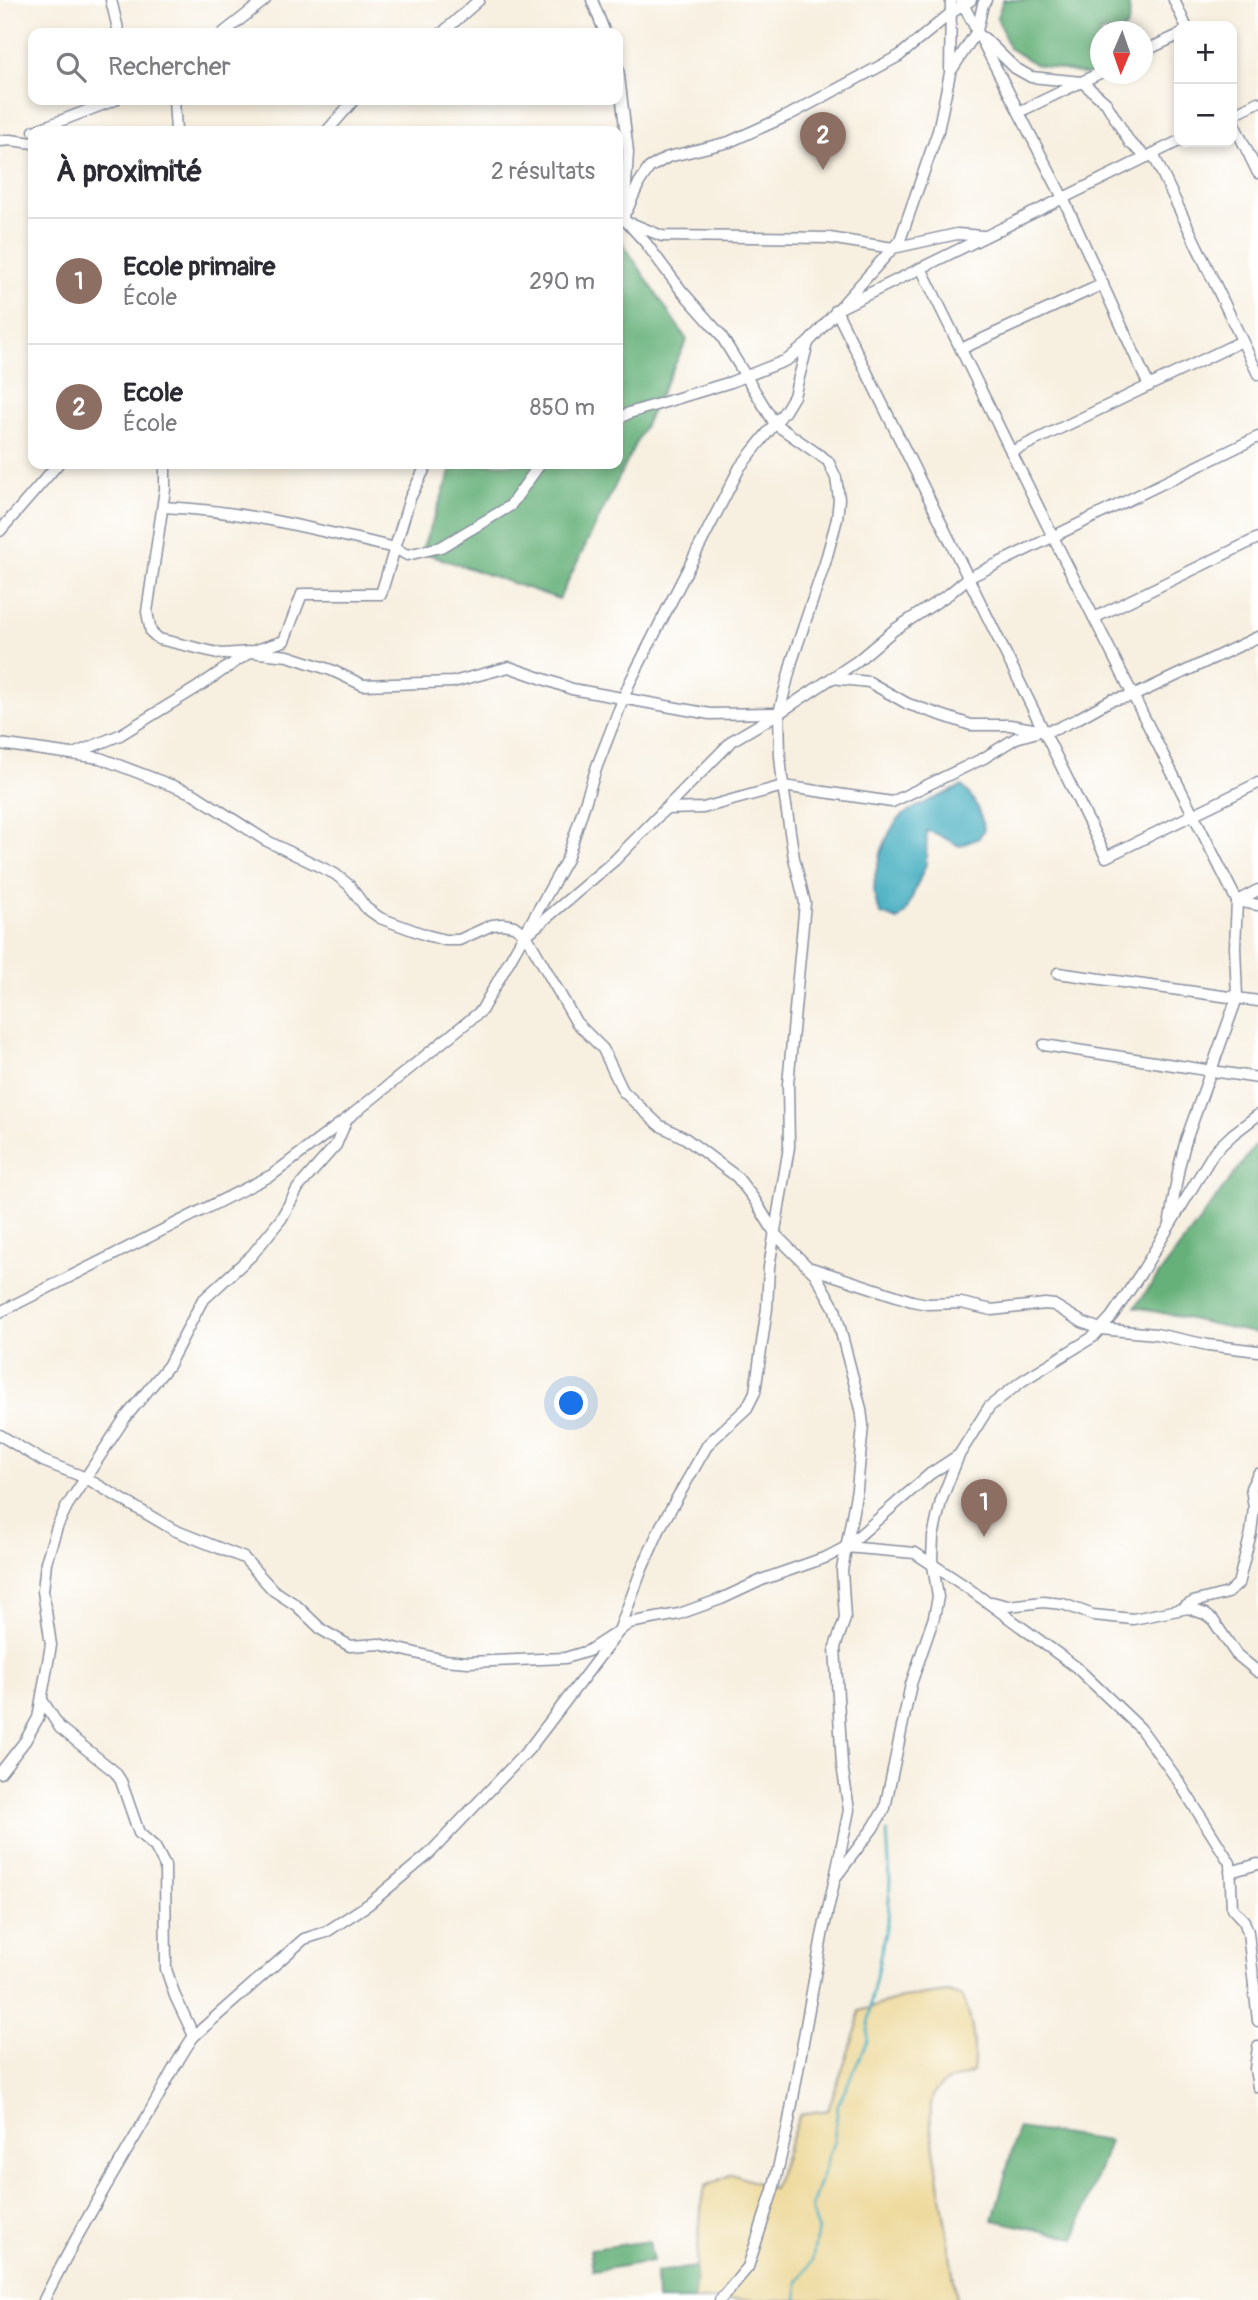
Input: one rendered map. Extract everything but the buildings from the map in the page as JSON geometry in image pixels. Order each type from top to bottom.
[{"type":"street","points":[[111,0],[119,28]]},
{"type":"street","points":[[229,28],[265,0]]},
{"type":"street","points":[[448,28],[479,0]]},
{"type":"street","points":[[592,0],[602,28]]},
{"type":"street","points":[[623,416],[747,376],[787,360],[808,343],[900,240],[938,131],[950,73],[951,0]]},
{"type":"street","points":[[950,73],[977,32],[982,4],[986,0]]},
{"type":"street","points":[[623,215],[649,168],[668,157],[729,142],[789,115],[899,56],[965,1],[977,32],[1063,198],[1149,386]]},
{"type":"street","points":[[1173,2],[1183,21]]},
{"type":"street","points":[[977,32],[1015,68],[1031,77],[1082,82],[1106,103],[1130,143],[1150,155],[1258,374]]},
{"type":"street","points":[[1153,47],[1174,37]]},
{"type":"street","points":[[1019,112],[1090,78]]},
{"type":"street","points":[[1237,115],[1258,102]]},
{"type":"street","points":[[47,126],[101,105]]},
{"type":"street","points":[[174,105],[176,126]]},
{"type":"street","points":[[331,126],[350,105]]},
{"type":"street","points":[[622,105],[628,152],[623,200]]},
{"type":"street","points":[[1237,129],[1258,173]]},
{"type":"street","points":[[5,140],[28,133]]},
{"type":"street","points":[[5,140],[28,142]]},
{"type":"street","points":[[836,310],[1174,143]]},
{"type":"street","points":[[623,220],[662,236],[829,238],[893,248],[957,234],[986,236]]},
{"type":"street","points":[[44,2300],[181,2054],[194,2036],[304,1939],[326,1933],[369,1904],[429,1854],[529,1749],[619,1631],[661,1526],[708,1444],[747,1408],[755,1392],[767,1308],[769,1267],[789,1147],[788,1084],[805,903],[794,858],[783,786],[779,713],[792,662],[825,563],[837,519],[839,499],[836,478],[828,461],[775,424],[720,334],[681,290],[645,242],[623,221]]},
{"type":"street","points":[[921,268],[1237,901],[1237,998],[1179,1167],[1169,1226]]},
{"type":"street","points":[[961,349],[1103,284]]},
{"type":"street","points":[[836,310],[1106,857],[1258,783]]},
{"type":"street","points":[[1011,452],[1242,341]]},
{"type":"street","points":[[0,1312],[272,1175],[481,1012],[567,859],[623,698],[740,467],[794,396],[808,343]]},
{"type":"street","points":[[526,935],[615,860],[733,740],[856,662],[894,630],[949,594],[968,578],[1258,437]]},
{"type":"street","points":[[0,531],[54,469]]},
{"type":"street","points":[[165,469],[163,507],[147,612],[151,632],[159,639],[222,654],[250,652],[288,656],[331,670],[363,685],[453,682],[509,667],[572,689],[710,714],[779,713]]},
{"type":"street","points":[[73,754],[120,735],[250,652],[284,641],[302,594],[381,594],[410,498],[424,469]]},
{"type":"street","points":[[163,507],[202,509],[287,523],[395,548],[407,555],[441,547],[510,506],[536,469]]},
{"type":"street","points":[[1094,618],[1258,538]]},
{"type":"street","points":[[665,809],[703,808],[783,786],[892,802],[984,758],[1016,738],[1067,724],[1111,700],[1133,696],[1258,637]]},
{"type":"street","points":[[832,678],[869,682],[908,704],[971,726],[1010,724],[1044,731]]},
{"type":"street","points":[[0,744],[100,758],[194,794],[265,840],[335,874],[349,885],[366,908],[380,918],[445,940],[458,940],[492,925],[514,926],[526,935],[576,1022],[603,1049],[623,1091],[659,1125],[684,1138],[737,1177],[776,1235],[808,1267],[828,1293],[835,1309],[863,1425],[858,1489],[842,1570],[845,1619],[835,1647],[842,1765],[849,1810],[822,1936],[788,2126],[773,2190],[748,2267],[720,2300]]},
{"type":"street","points":[[1237,901],[1258,890]]},
{"type":"street","points":[[1237,901],[1258,905]]},
{"type":"street","points":[[1058,974],[1258,1001]]},
{"type":"street","points":[[1044,1045],[1258,1078]]},
{"type":"street","points":[[835,1878],[885,1808],[911,1684],[934,1617],[938,1597],[933,1537],[941,1501],[959,1455],[989,1408],[1022,1381],[1093,1337],[1112,1316],[1214,1152],[1258,1115]]},
{"type":"street","points":[[0,1773],[25,1741],[38,1718],[51,1645],[43,1591],[46,1562],[57,1527],[125,1418],[168,1366],[202,1300],[251,1255],[281,1219],[298,1188],[336,1145],[347,1118]]},
{"type":"street","points":[[808,1267],[927,1304],[961,1303],[992,1310],[1054,1305],[1082,1322],[1100,1329],[1156,1334],[1208,1345],[1258,1351]]},
{"type":"street","points":[[0,1435],[43,1461],[86,1478],[174,1530],[244,1558],[273,1590],[296,1605],[322,1630],[350,1646],[379,1644],[444,1660],[468,1662],[565,1658],[588,1651],[629,1623],[679,1614],[764,1579],[827,1557],[846,1547],[930,1474],[959,1455]]},
{"type":"street","points":[[1179,1610],[1193,1602],[1228,1593],[1238,1584],[1251,1533],[1254,1508],[1251,1488],[1258,1475]]},
{"type":"street","points":[[846,1547],[915,1553],[922,1556],[1076,1667],[1140,1728],[1177,1779],[1230,1863],[1232,1908],[1244,1921],[1248,1932],[1258,2021]]},
{"type":"street","points":[[986,1601],[1007,1606],[1044,1602],[1063,1604],[1093,1615],[1132,1619],[1188,1608],[1213,1620],[1237,1654],[1258,1672]]},
{"type":"street","points":[[41,1700],[60,1728],[115,1772],[121,1781],[139,1833],[155,1847],[165,1866],[166,1969],[175,1996],[194,2036]]},
{"type":"street","points":[[1230,1872],[1258,1864]]},
{"type":"street","points":[[1258,2048],[1255,2069],[1258,2087]]},
{"type":"green space","points":[[1003,0],[1128,0],[1130,13],[1129,21],[1090,21],[1090,73],[1087,75],[1035,64],[1009,48],[997,17]]},
{"type":"green space","points":[[623,244],[687,340],[559,599],[421,552],[452,469],[623,469]]},
{"type":"green space","points":[[1258,1142],[1258,1334],[1135,1307]]},
{"type":"green space","points":[[1018,2128],[1109,2141],[1075,2238],[993,2220]]},
{"type":"green space","points":[[649,2241],[653,2261],[593,2271],[590,2249]]},
{"type":"green space","points":[[698,2267],[694,2300],[657,2300],[656,2272]]},
{"type":"sand","points":[[948,1992],[963,1997],[973,2034],[974,2053],[973,2072],[942,2085],[933,2095],[931,2103],[931,2128],[957,2300],[694,2300],[702,2198],[706,2186],[732,2174],[773,2189],[800,2114],[828,2110],[857,2027],[859,2011],[902,1998]]},
{"type":"water","points":[[962,786],[974,801],[981,817],[984,829],[979,838],[960,846],[927,831],[926,864],[906,912],[898,920],[881,914],[875,898],[875,878],[890,832],[902,816]]},
{"type":"waterway","points":[[797,2300],[798,2282],[812,2261],[818,2229],[811,2208],[834,2140],[838,2105],[867,2042],[870,2006],[888,1918],[890,1880],[887,1832]]},
{"type":"place","name":"Ecole","points":[[823,170]]},
{"type":"place","name":"Ecole primaire","points":[[984,1537]]}]
